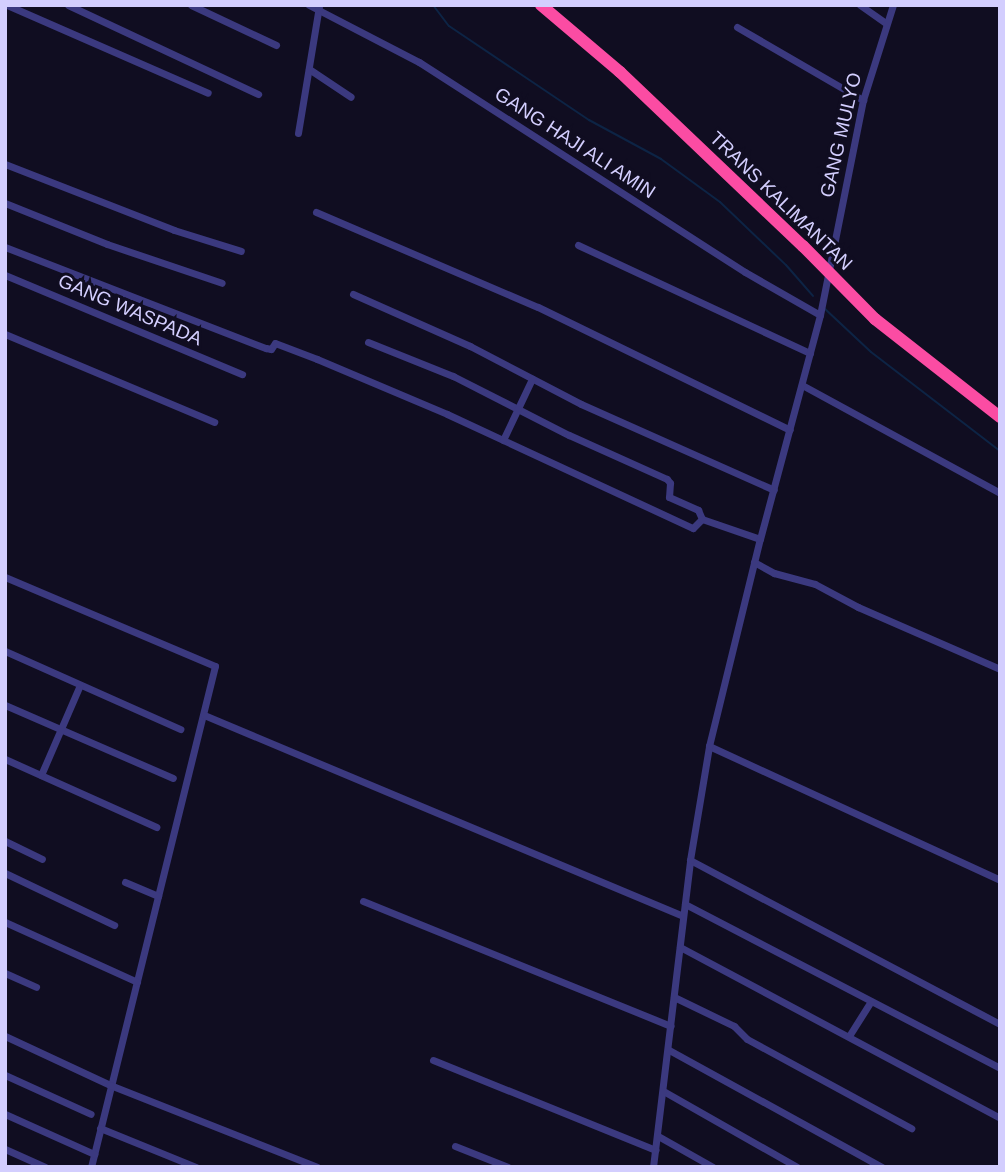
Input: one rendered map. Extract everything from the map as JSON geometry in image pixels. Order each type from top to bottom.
[{"type":"highway","name":"TRANS KALIMANTAN","points":[[541,5],[604,57],[893,334],[1000,417]]},
{"type":"street","points":[[7,5],[208,93]]},
{"type":"street","points":[[68,5],[258,94]]},
{"type":"street","points":[[191,5],[276,45]]},
{"type":"street","name":"GANG HAJI ALI AMIN","points":[[309,5],[419,62],[745,272],[821,313]]},
{"type":"street","points":[[860,5],[886,23]]},
{"type":"street","name":"GANG MULYO","points":[[653,1167],[690,860],[709,746],[754,562],[821,313],[863,100],[893,5]]},
{"type":"street","points":[[298,133],[319,8]]},
{"type":"street","points":[[737,27],[863,100]]},
{"type":"street","points":[[309,69],[351,97]]},
{"type":"street","points":[[5,164],[174,230],[241,251]]},
{"type":"street","points":[[5,203],[107,244],[222,283]]},
{"type":"street","points":[[316,212],[538,307],[790,430]]},
{"type":"street","points":[[578,245],[810,353]]},
{"type":"street","points":[[5,247],[267,348],[271,349],[275,343],[285,347],[503,440],[693,528],[702,519]]},
{"type":"street","name":"GANG WASPADA","points":[[5,275],[242,374]]},
{"type":"street","points":[[353,293],[470,346],[581,404],[774,490]]},
{"type":"street","points":[[5,334],[214,422]]},
{"type":"street","points":[[368,342],[453,376],[518,410],[667,479],[670,483],[668,496],[698,510],[702,519],[760,539]]},
{"type":"street","points":[[503,440],[532,379]]},
{"type":"street","points":[[802,385],[1000,493]]},
{"type":"street","points":[[754,562],[774,573],[815,584],[858,607],[1000,669]]},
{"type":"street","points":[[5,577],[215,666],[91,1167]]},
{"type":"street","points":[[5,652],[180,729]]},
{"type":"street","points":[[41,775],[80,685]]},
{"type":"street","points":[[5,705],[173,778]]},
{"type":"street","points":[[204,715],[683,916]]},
{"type":"street","points":[[709,746],[807,786],[1000,880]]},
{"type":"street","points":[[5,759],[156,827]]},
{"type":"street","points":[[5,842],[42,859]]},
{"type":"street","points":[[690,860],[1000,1024]]},
{"type":"street","points":[[5,873],[114,925]]},
{"type":"street","points":[[125,882],[158,896]]},
{"type":"street","points":[[363,901],[671,1026]]},
{"type":"street","points":[[685,904],[1000,1068]]},
{"type":"street","points":[[5,922],[137,982]]},
{"type":"street","points":[[680,947],[1000,1118]]},
{"type":"street","points":[[5,973],[36,987]]},
{"type":"street","points":[[674,997],[734,1026],[747,1039],[911,1128]]},
{"type":"street","points":[[849,1037],[872,1001]]},
{"type":"street","points":[[5,1036],[110,1085],[317,1167]]},
{"type":"street","points":[[669,1050],[882,1167]]},
{"type":"street","points":[[433,1060],[656,1150]]},
{"type":"street","points":[[5,1075],[91,1114]]},
{"type":"street","points":[[664,1092],[797,1167]]},
{"type":"street","points":[[5,1114],[94,1154]]},
{"type":"street","points":[[100,1128],[196,1167]]},
{"type":"street","points":[[658,1136],[713,1167]]},
{"type":"street","points":[[455,1146],[508,1167]]},
{"type":"street","points":[[5,1149],[45,1167]]},
{"type":"waterway","points":[[433,5],[449,26],[589,120],[661,159],[720,202],[786,265],[813,296]]},
{"type":"waterway","points":[[824,308],[871,352],[1000,451]]}]
